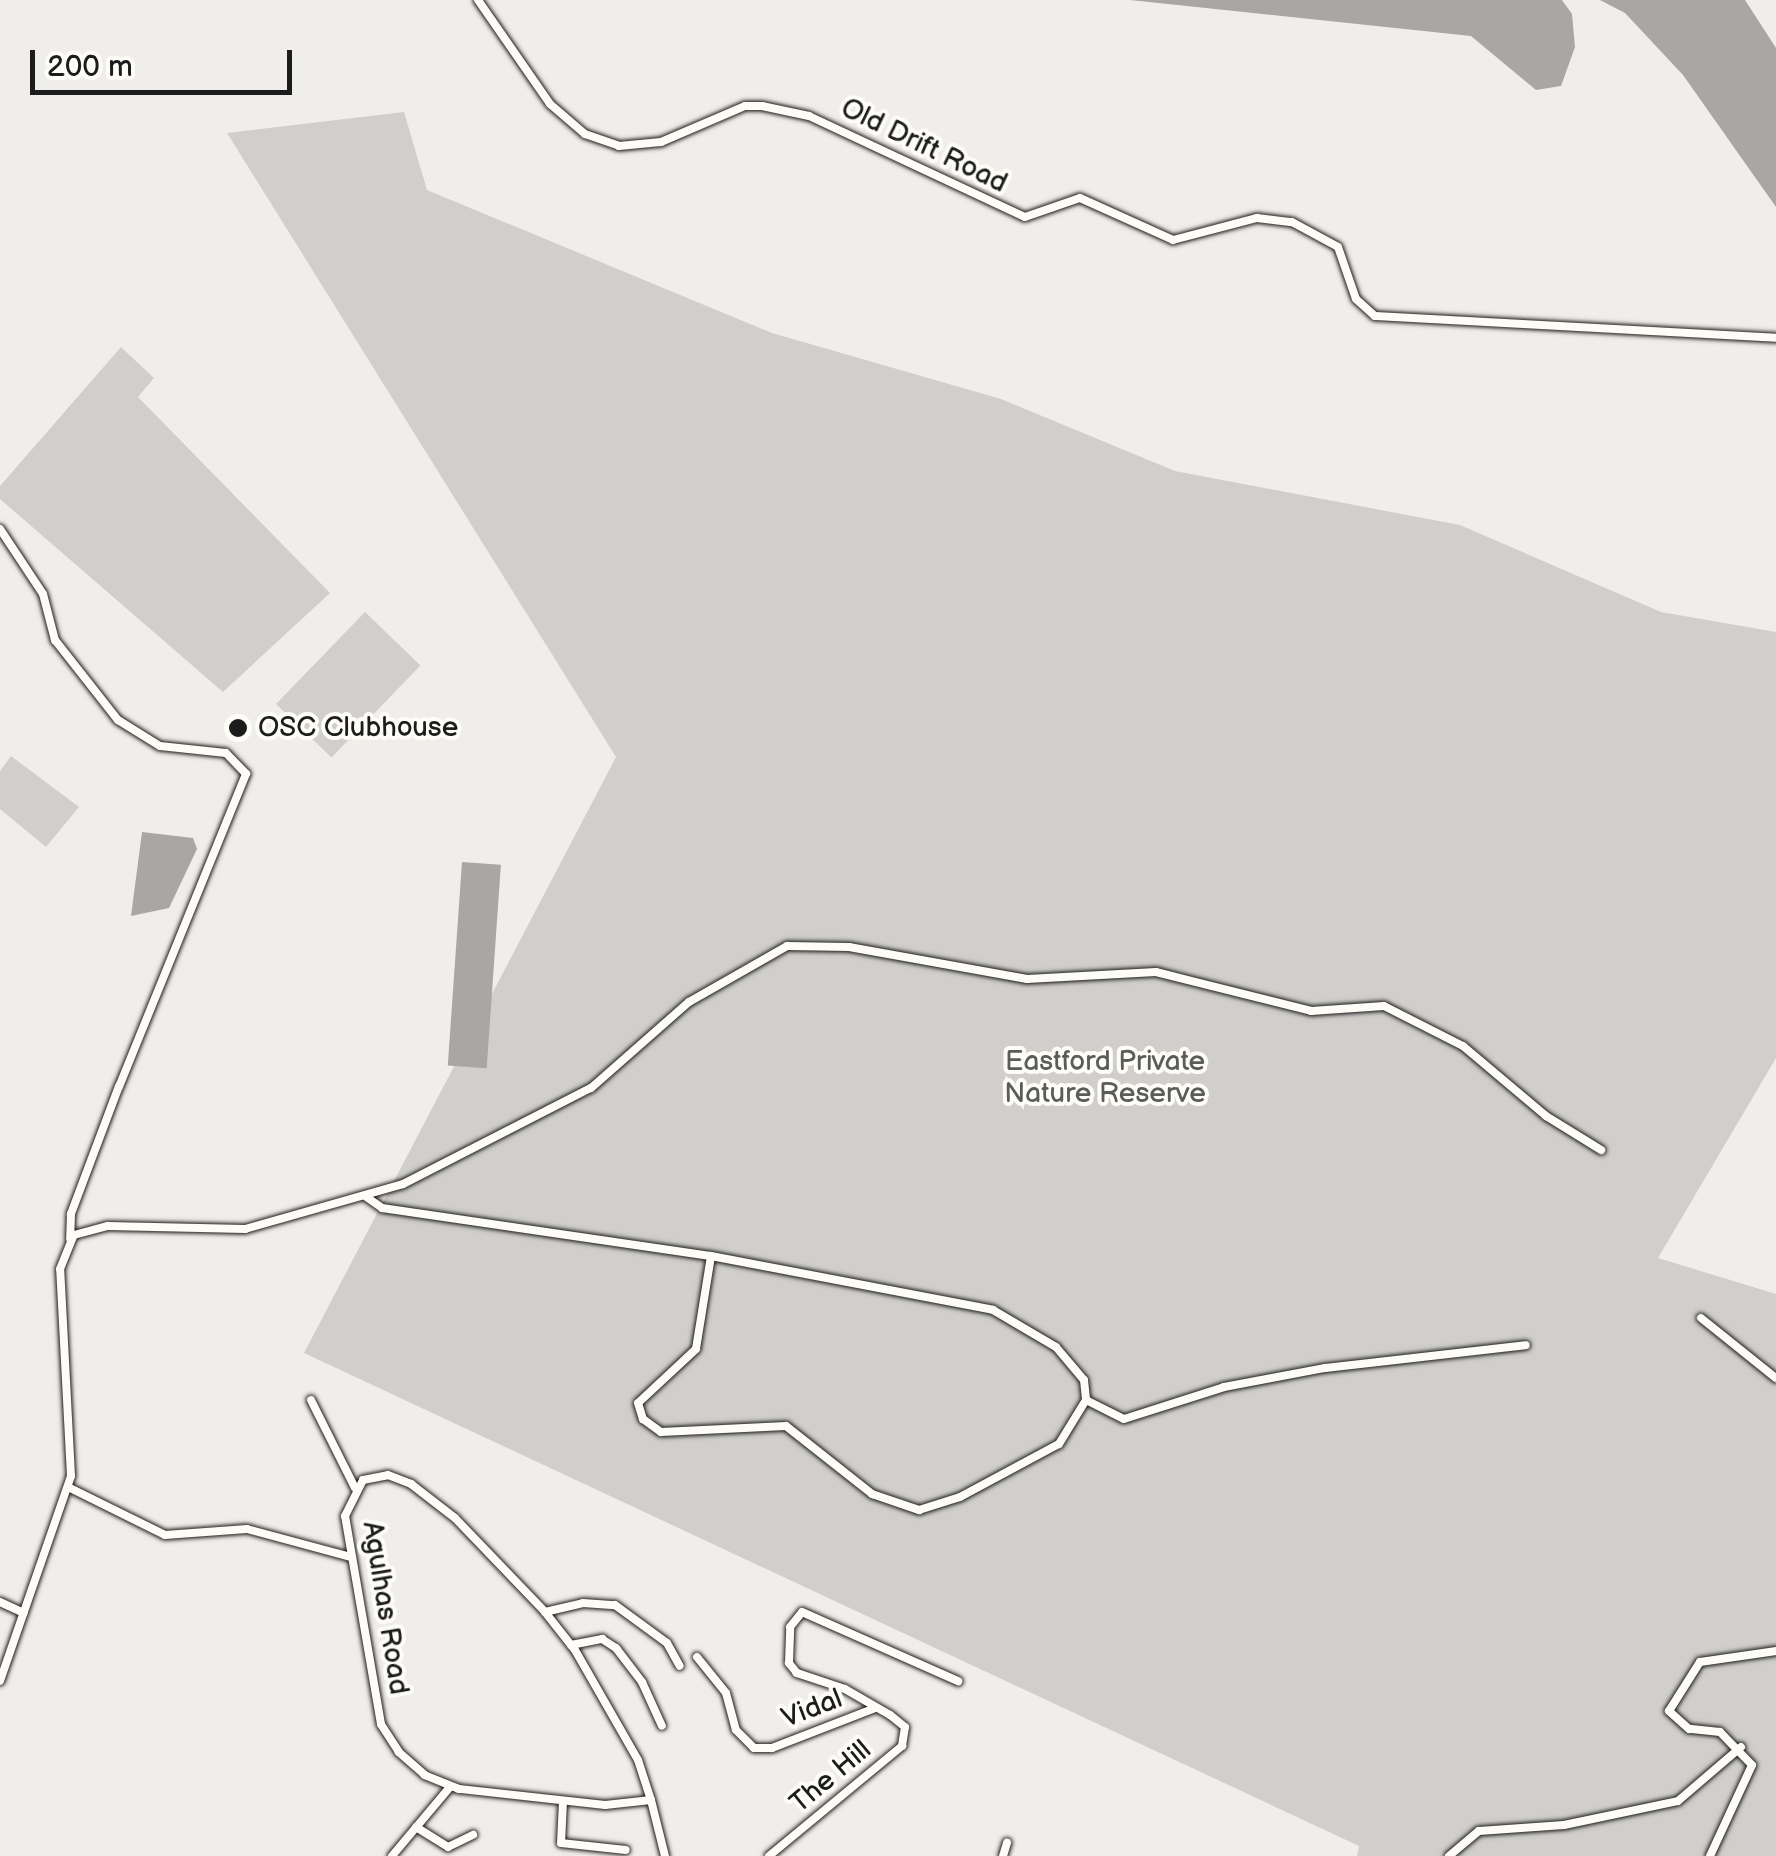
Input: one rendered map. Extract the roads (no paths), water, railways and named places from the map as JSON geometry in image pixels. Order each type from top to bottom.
[{"type":"street","name":"Old Drift Road","points":[[478,0],[550,104],[585,134],[619,146],[660,142],[745,106],[762,106],[809,116],[1025,216],[1080,198],[1173,240],[1257,218],[1292,222],[1338,247],[1356,299],[1374,316],[1776,338]]},
{"type":"street","points":[[0,529],[43,594],[55,640],[118,720],[160,746],[226,753],[246,774],[118,1086],[71,1214],[70,1239],[60,1268],[72,1452],[68,1487],[0,1681]]},
{"type":"street","points":[[70,1239],[108,1226],[245,1229],[403,1184],[591,1088],[689,1002],[761,958],[799,944],[1028,978],[1156,972],[1311,1011],[1384,1006],[1464,1046],[1546,1116],[1602,1150]]},
{"type":"street","points":[[364,1195],[382,1208],[711,1256],[993,1310],[1056,1347],[1084,1380],[1086,1400],[1060,1444],[960,1497],[919,1510],[872,1494],[786,1426],[661,1432],[642,1419],[638,1403],[696,1349],[711,1256]]},
{"type":"street","points":[[1700,1318],[1776,1378]]},
{"type":"street","points":[[1086,1400],[1124,1419],[1224,1387],[1325,1368],[1526,1345]]},
{"type":"street","points":[[312,1400],[355,1488]]},
{"type":"street","name":"Agulhas Road","points":[[651,1800],[563,1800],[450,1786],[412,1766],[381,1724],[345,1516],[355,1488],[388,1475],[411,1484],[456,1518],[545,1612],[571,1645],[638,1760],[651,1800],[664,1856]]},
{"type":"street","points":[[68,1487],[165,1535],[247,1530],[350,1557]]},
{"type":"street","points":[[0,1602],[24,1613]]},
{"type":"street","points":[[545,1612],[583,1603],[615,1605],[668,1643],[680,1666]]},
{"type":"street","name":"The Hill","points":[[768,1856],[902,1746],[904,1727],[846,1689],[797,1673],[785,1652],[790,1626],[802,1612],[958,1681]]},
{"type":"street","points":[[571,1645],[602,1639],[616,1648],[642,1682],[662,1726]]},
{"type":"street","points":[[1710,1856],[1752,1766],[1741,1748],[1720,1732],[1689,1729],[1669,1711],[1700,1662],[1776,1650]]},
{"type":"street","name":"Vidal","points":[[698,1657],[726,1693],[736,1730],[754,1748],[772,1748],[875,1708]]},
{"type":"street","points":[[1448,1856],[1479,1832],[1511,1824],[1564,1825],[1678,1801],[1741,1748]]},
{"type":"street","points":[[392,1856],[450,1786]]},
{"type":"street","points":[[563,1800],[562,1843],[626,1850]]},
{"type":"street","points":[[416,1827],[448,1847],[473,1835]]},
{"type":"street","points":[[1003,1856],[1008,1843]]},
{"type":"place","name":"OSC Clubhouse","points":[[238,728]]},
{"type":"park label","name":"Eastford Private Nature Reserve","points":[[1105,1078]]}]
